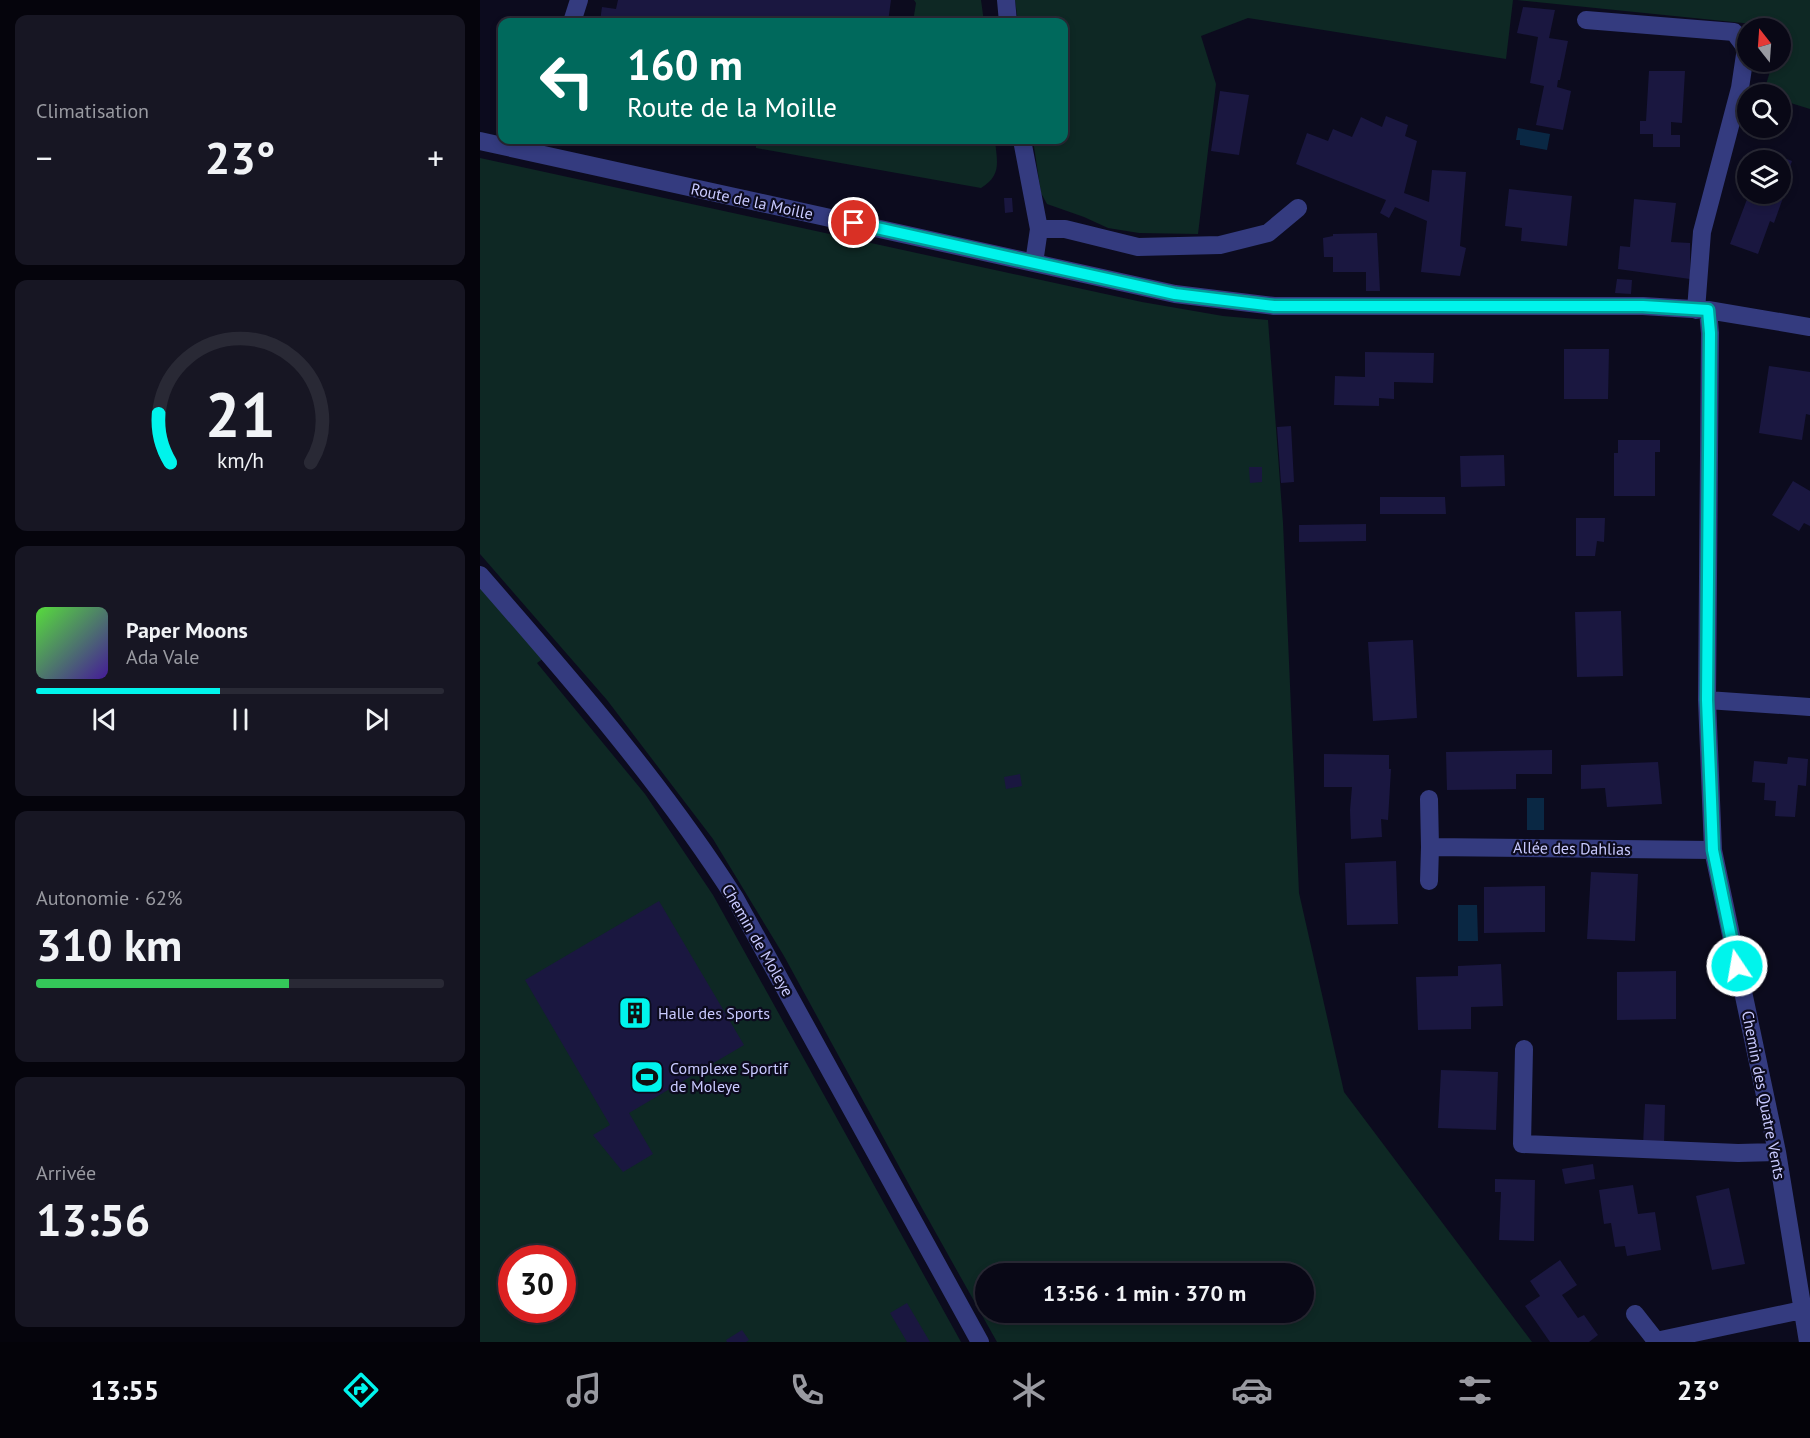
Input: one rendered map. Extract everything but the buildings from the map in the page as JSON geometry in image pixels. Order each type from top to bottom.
[{"type":"street","points":[[573,18],[579,0]]},
{"type":"street","points":[[1006,0],[1008,18]]},
{"type":"street","name":"Chemin des Quatre Vents","points":[[1586,20],[1734,32],[1746,48],[1740,88],[1702,232],[1702,310],[1710,345],[1707,700],[1713,850],[1777,1152],[1808,1342]]},
{"type":"street","name":"Route de la Moille","points":[[480,141],[498,143]]},
{"type":"street","name":"Route de la Moille","points":[[515,144],[539,146],[1175,294],[1274,306],[1643,306],[1702,310],[1810,327]]},
{"type":"street","points":[[1023,144],[1039,228],[1034,263]]},
{"type":"street","points":[[1039,228],[1065,229],[1138,247],[1220,245],[1268,233],[1298,208]]},
{"type":"street","name":"Chemin de Moleye","points":[[480,575],[561,668],[686,822],[747,918],[980,1342]]},
{"type":"street","points":[[1707,700],[1810,707]]},
{"type":"street","points":[[1429,799],[1429,881]]},
{"type":"street","name":"Allée des Dahlias","points":[[1430,847],[1713,850]]},
{"type":"street","points":[[1524,1049],[1522,1144],[1738,1153],[1777,1152]]},
{"type":"street","points":[[1635,1314],[1656,1342],[1802,1310]]},
{"type":"green space","points":[[914,0],[981,0],[983,18],[914,18],[916,3]]},
{"type":"green space","points":[[1015,0],[1513,0],[1506,59],[1248,18],[1201,36],[1216,84],[1198,234],[1139,233],[1108,228],[1047,204],[1041,193],[1034,144],[1068,144],[1068,18],[1017,18]]},
{"type":"green space","points":[[1517,0],[1810,0],[1810,109],[1791,103],[1791,84],[1766,84],[1770,72],[1791,72],[1791,18],[1737,18],[1737,22]]},
{"type":"green space","points":[[756,144],[996,144],[997,167],[992,178],[981,188],[756,148]]},
{"type":"green space","points":[[480,158],[1142,302],[1223,316],[1268,320],[1283,523],[1299,893],[1344,1092],[1532,1342],[997,1342],[986,1323],[1314,1323],[1314,1263],[975,1263],[975,1303],[784,956],[713,839],[607,700],[480,554]]},
{"type":"green space","name":"Complexe Sportif de Moleye","points":[[480,583],[544,658],[537,663],[645,794],[713,895],[961,1342],[480,1342]]},
{"type":"water","points":[[1518,128],[1550,134],[1547,150],[1520,145],[1520,140],[1516,140]]},
{"type":"water","points":[[1527,798],[1544,798],[1544,830],[1527,830]]},
{"type":"water","points":[[1458,905],[1477,905],[1478,941],[1458,941]]},
{"type":"place","name":"Halle des Sports","points":[[635,1013]]},
{"type":"place","name":"Complexe Sportif de Moleye","points":[[647,1077]]},
{"type":"route","points":[[854,223],[1175,294],[1274,306],[1643,306],[1708,310],[1710,333],[1707,700],[1713,850],[1737,966]]}]
